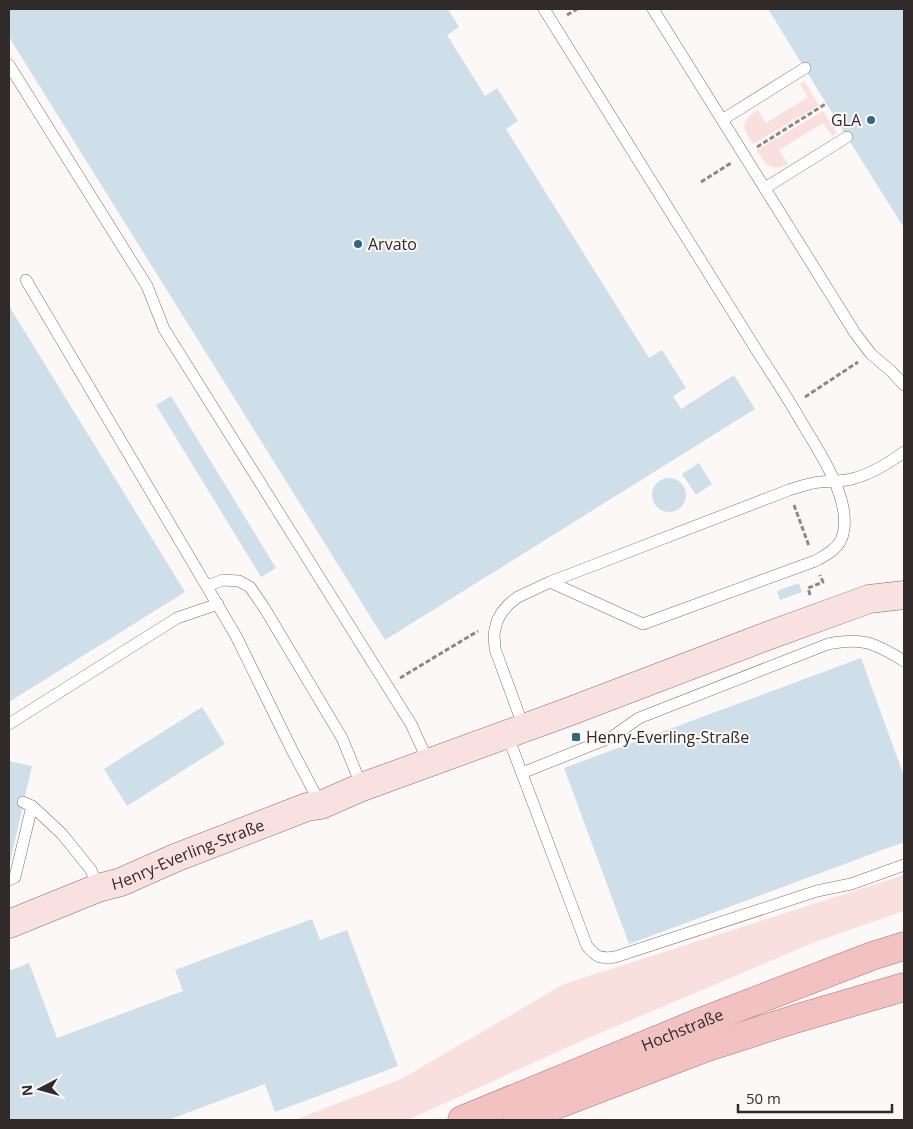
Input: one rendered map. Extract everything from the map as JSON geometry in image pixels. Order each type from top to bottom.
[{"type":"main road","name":"Hochstraße","points":[[462,1120],[703,1021],[872,956],[904,946]]},
{"type":"main road","name":"Hochstraße","points":[[517,1120],[705,1048],[795,1019],[904,988]]},
{"type":"street","name":"Henry-Everling-Straße","points":[[9,924],[98,888],[122,882],[174,858],[307,807],[321,805],[362,786],[516,731],[762,638],[869,599],[904,595]]},
{"type":"lane","points":[[544,9],[792,405],[828,466],[842,505],[845,525],[841,541],[830,553],[815,561],[642,624],[550,582]]},
{"type":"lane","points":[[653,9],[855,333],[871,354],[904,385]]},
{"type":"lane","points":[[9,65],[146,286],[164,329],[411,724],[429,763]]},
{"type":"lane","points":[[722,120],[805,68]]},
{"type":"lane","points":[[764,188],[848,137]]},
{"type":"lane","points":[[26,280],[208,586],[236,636],[321,805]]},
{"type":"lane","points":[[904,452],[870,473],[854,478],[834,482],[820,482],[789,490],[550,582],[518,598],[502,612],[496,621],[494,634],[495,649],[516,731],[522,773],[587,946],[594,955],[604,959],[615,957],[817,891],[851,884],[904,865]]},
{"type":"lane","points":[[208,586],[223,580],[239,581],[250,586],[342,738],[362,786]]},
{"type":"lane","points":[[9,724],[177,618],[218,604]]},
{"type":"lane","points":[[522,773],[612,737],[639,718],[828,644],[844,641],[861,641],[881,647],[904,662]]},
{"type":"lane","points":[[9,880],[15,878],[28,804],[62,834],[91,870],[98,888]]},
{"type":"path","points":[[701,182],[827,103]]},
{"type":"path","points":[[792,405],[852,367]]},
{"type":"path","points":[[386,686],[496,621]]},
{"type":"shaded area","points":[[804,81],[819,105],[753,144],[746,133],[744,125],[748,118],[758,110],[766,123],[808,97],[800,84]]},
{"type":"shaded area","points":[[823,111],[837,133],[832,136],[823,123],[779,150],[788,164],[777,168],[766,163],[757,150]]},
{"type":"shaded area","points":[[904,875],[904,911],[815,942],[570,1046],[408,1120],[294,1120],[401,1079],[564,984]]},
{"type":"building","name":"Arvato","points":[[9,9],[448,9],[459,27],[447,35],[485,96],[497,88],[518,121],[506,129],[649,358],[662,350],[686,388],[673,396],[681,409],[734,375],[755,409],[385,640],[9,37]]},
{"type":"building","name":"GLA","points":[[768,9],[904,9],[904,228],[847,137]]},
{"type":"building","points":[[9,306],[185,592],[9,702]]},
{"type":"building","points":[[171,396],[276,568],[261,577],[156,405]]},
{"type":"building","points":[[699,463],[712,484],[696,495],[682,474]]},
{"type":"building","points":[[669,478],[681,483],[686,495],[681,507],[669,512],[657,507],[652,495],[657,483]]},
{"type":"building","points":[[799,583],[802,592],[780,600],[777,591]]},
{"type":"building","points":[[861,658],[904,776],[904,842],[629,944],[564,768]]},
{"type":"building","points":[[202,707],[225,744],[127,806],[104,769]]},
{"type":"building","points":[[9,761],[32,766],[10,862],[9,862]]},
{"type":"building","points":[[312,919],[320,940],[347,930],[398,1066],[275,1112],[265,1084],[168,1120],[9,1120],[9,971],[29,963],[57,1038],[183,991],[175,970]]},
{"type":"place","name":"GLA","points":[[871,120]]},
{"type":"place","name":"Arvato","points":[[358,244]]},
{"type":"place","name":"Henry-Everling-Straße","points":[[576,737]]}]
